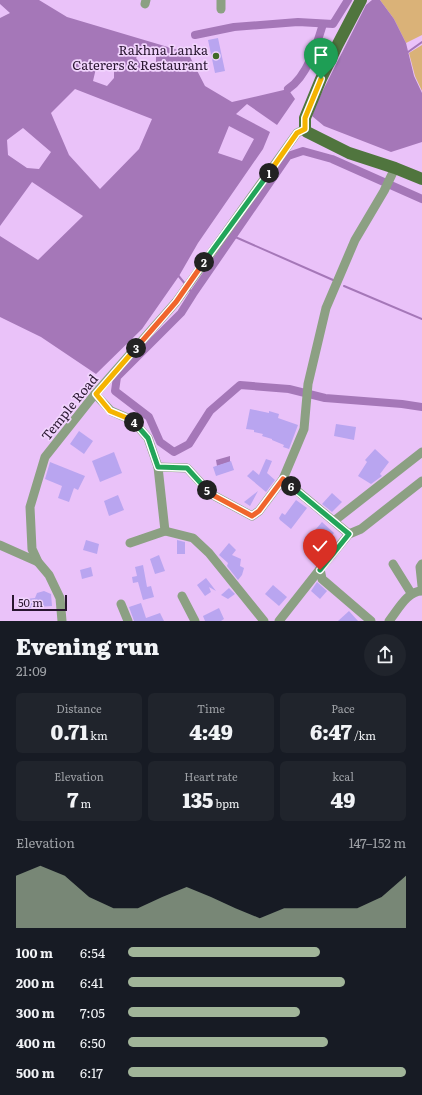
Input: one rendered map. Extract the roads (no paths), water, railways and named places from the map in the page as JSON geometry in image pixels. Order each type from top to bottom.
[{"type":"main road","points":[[361,0],[321,79],[305,118],[305,129],[307,132],[349,152],[422,179]]},
{"type":"street","name":"Temple Road","points":[[38,562],[32,549],[30,507],[45,457],[96,394],[176,302],[297,133],[305,129]]},
{"type":"street","points":[[158,467],[187,468],[211,494],[252,516],[259,511],[283,479],[304,429],[308,384],[326,308],[355,240],[384,191],[395,168]]},
{"type":"street","points":[[96,394],[110,411],[132,420],[148,438],[158,467],[165,531]]},
{"type":"street","points":[[334,522],[422,452]]},
{"type":"street","points":[[283,479],[349,534]]},
{"type":"street","points":[[279,621],[349,534],[361,529],[422,481]]},
{"type":"street","points":[[130,543],[165,531],[193,538],[209,553],[264,621]]},
{"type":"street","points":[[0,545],[38,562],[49,575],[60,598],[62,621]]},
{"type":"street","points":[[393,564],[411,593]]},
{"type":"street","points":[[422,564],[420,567],[422,586]]},
{"type":"street","points":[[320,570],[322,579],[371,621]]},
{"type":"street","points":[[389,621],[411,593],[422,591]]},
{"type":"street","points":[[182,596],[195,621]]},
{"type":"street","points":[[121,604],[128,621]]},
{"type":"waterway","points":[[195,35],[234,27],[298,22],[333,24],[348,0]]},
{"type":"waterway","points":[[288,89],[295,84],[306,68],[323,24]]},
{"type":"waterway","points":[[408,52],[422,42]]},
{"type":"waterway","points":[[422,199],[332,159],[303,151],[288,156],[181,313],[117,377],[115,391],[149,417],[160,442],[174,452],[189,444],[210,411],[240,385],[289,389],[325,398],[422,407]]},
{"type":"waterway","points":[[233,236],[333,280]]},
{"type":"waterway","points":[[177,274],[186,285]]},
{"type":"waterway","points":[[344,286],[422,319]]},
{"type":"waterway","points":[[188,288],[193,294]]},
{"type":"place","name":"Rakhna Lanka Caterers & Restaurant","points":[[216,56]]}]
